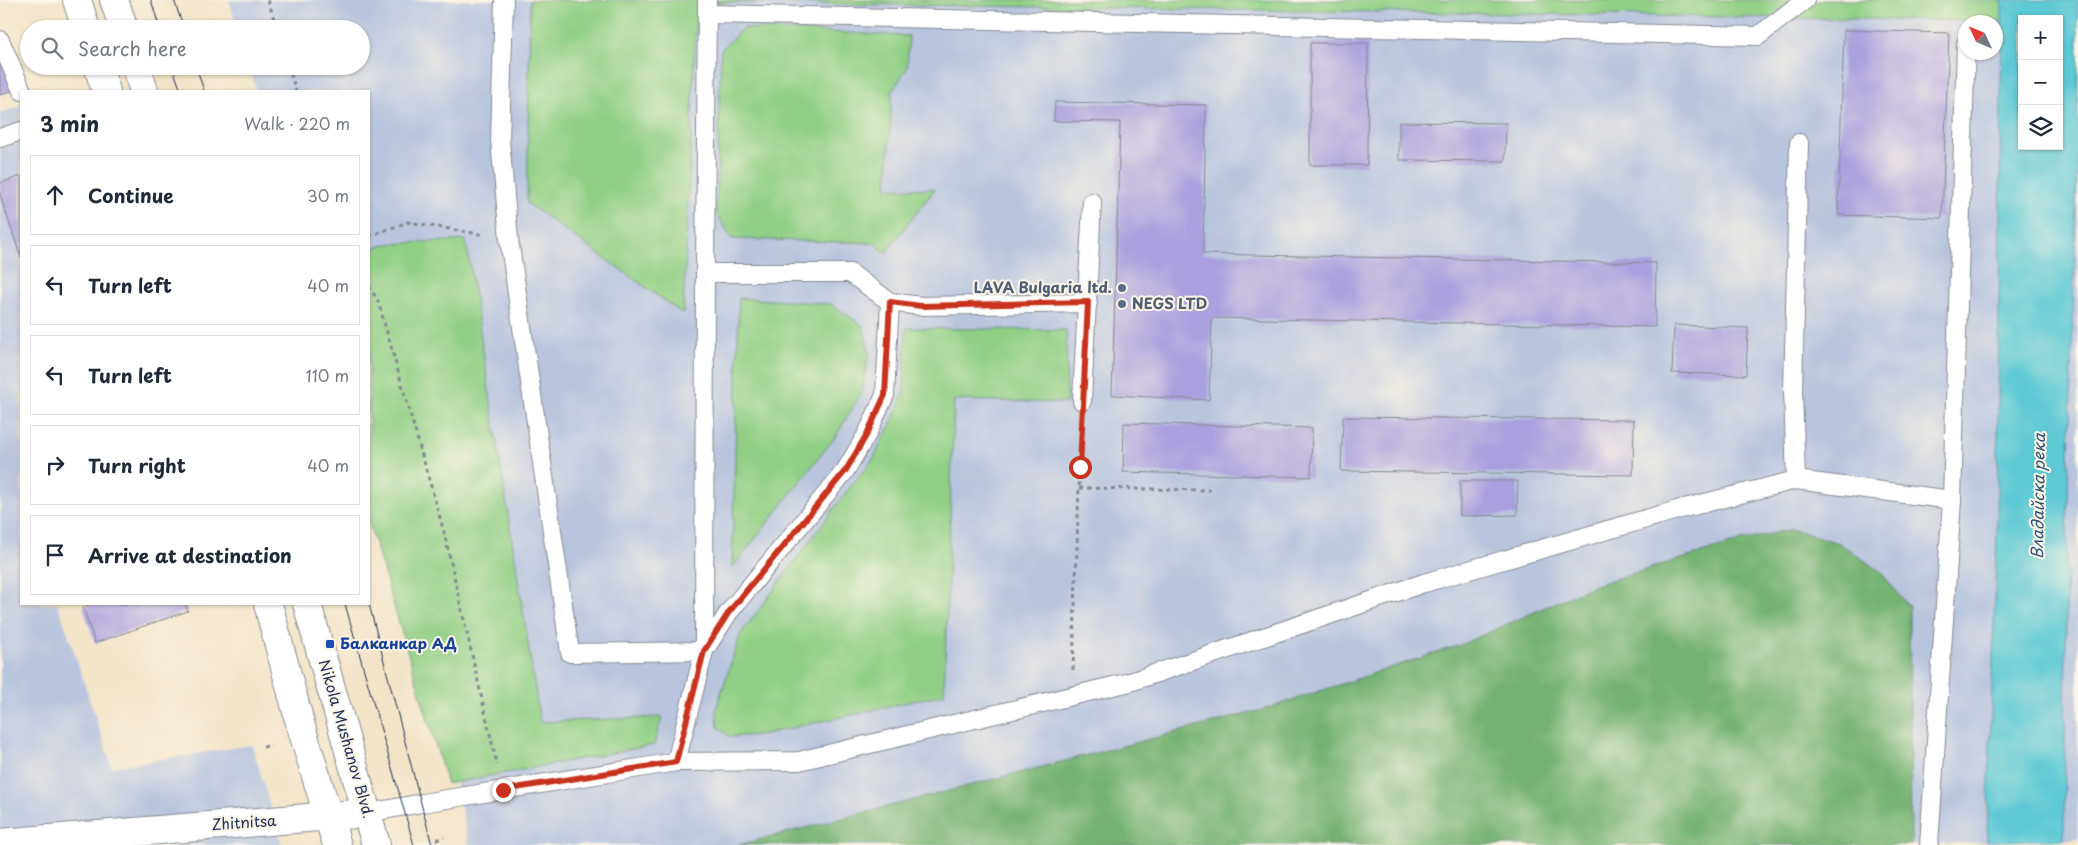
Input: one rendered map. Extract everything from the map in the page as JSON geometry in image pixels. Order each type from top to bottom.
[{"type":"main road","points":[[77,0],[83,20]]},
{"type":"main road","points":[[114,0],[121,20]]},
{"type":"main road","points":[[101,75],[106,90]]},
{"type":"main road","points":[[139,75],[144,90]]},
{"type":"main road","points":[[268,605],[300,723],[337,845]]},
{"type":"main road","name":"Nikola Mushanov Blvd.","points":[[307,605],[376,845]]},
{"type":"main road","name":"Zhitnitsa","points":[[0,844],[368,813]]},
{"type":"lane","points":[[504,0],[500,140],[509,239],[570,653],[704,651]]},
{"type":"lane","points":[[676,762],[704,651],[707,7],[1758,36],[1805,0]]},
{"type":"lane","points":[[0,40],[22,90]]},
{"type":"lane","points":[[1929,845],[1952,500],[1965,60]]},
{"type":"lane","points":[[0,138],[20,131]]},
{"type":"lane","points":[[1796,480],[1793,392],[1799,143]]},
{"type":"lane","points":[[1082,401],[1092,202]]},
{"type":"lane","points":[[705,272],[850,273],[890,302],[921,306],[1088,302]]},
{"type":"lane","points":[[704,651],[729,612],[846,470],[867,434],[885,395],[890,302]]},
{"type":"lane","points":[[368,813],[676,762],[799,761],[1130,682],[1424,583],[1677,510],[1796,480],[1952,500]]},
{"type":"path","points":[[268,0],[274,20]]},
{"type":"path","points":[[291,75],[296,90]]},
{"type":"path","points":[[370,236],[408,222],[509,239]]},
{"type":"path","points":[[370,288],[378,301],[444,532],[503,790]]},
{"type":"path","points":[[1073,666],[1082,401]]},
{"type":"path","points":[[1079,488],[1210,490]]},
{"type":"path","points":[[263,747],[270,745]]},
{"type":"path","points":[[436,840],[444,837]]},
{"type":"shaded area","points":[[229,0],[2002,0],[2002,15],[1958,15],[1958,60],[2001,60],[1997,531],[1987,842],[1911,845],[1909,607],[1734,543],[1595,585],[1460,645],[1262,710],[739,845],[469,845],[408,566],[370,447],[370,90],[257,90],[252,75],[370,75],[370,20],[235,20]]},
{"type":"shaded area","points":[[20,106],[20,605],[58,605],[112,767],[252,745],[282,845],[0,845],[0,113]]},
{"type":"shaded area","points":[[2078,129],[2078,839],[2064,840],[2067,532]]},
{"type":"green space","points":[[530,0],[2002,0],[2002,15],[1958,15],[1958,20],[697,2],[683,314],[527,203]]},
{"type":"green space","points":[[743,28],[909,36],[907,68],[892,91],[887,188],[935,189],[885,253],[875,243],[732,239],[716,213],[721,50]]},
{"type":"green space","points":[[466,240],[540,722],[662,717],[654,745],[447,784],[370,526],[370,250],[387,244]]},
{"type":"green space","points":[[739,298],[831,304],[863,326],[869,352],[862,392],[836,436],[732,568]]},
{"type":"green space","points":[[906,328],[1066,330],[1067,403],[954,400],[944,694],[760,735],[730,737],[718,727],[716,709],[740,635],[873,459],[890,426],[904,392]]},
{"type":"green space","points":[[1791,529],[1839,543],[1880,571],[1909,607],[1911,845],[739,845],[1262,710],[1460,645],[1595,585],[1734,543]]},
{"type":"water","name":"Владайска река","points":[[2002,0],[2078,0],[2078,129],[2067,532],[2064,840],[1987,842],[1997,531],[2001,60],[2003,60]]},
{"type":"pier","points":[[2066,840],[2064,842],[1987,845],[1984,842]]},
{"type":"building","points":[[1844,30],[1949,33],[1942,218],[1838,215]]},
{"type":"building","points":[[1310,43],[1368,43],[1367,165],[1310,165]]},
{"type":"building","points":[[0,48],[14,90],[0,95]]},
{"type":"building","points":[[1055,102],[1206,105],[1203,254],[1656,263],[1655,327],[1212,318],[1209,400],[1112,395],[1120,122],[1054,121]]},
{"type":"building","points":[[1399,122],[1506,123],[1505,161],[1399,160]]},
{"type":"building","points":[[20,176],[20,255],[0,195],[0,183]]},
{"type":"building","points":[[1674,325],[1748,328],[1746,375],[1672,373]]},
{"type":"building","points":[[1343,417],[1634,420],[1633,475],[1341,471]]},
{"type":"building","points":[[1124,423],[1312,428],[1311,477],[1123,472]]},
{"type":"building","points":[[1460,481],[1518,481],[1517,515],[1460,516]]},
{"type":"building","points":[[89,605],[185,605],[188,611],[95,643],[83,607]]},
{"type":"tram line","points":[[151,0],[157,20]]},
{"type":"tram line","points":[[174,0],[181,20]]},
{"type":"tram line","points":[[175,75],[181,90]]},
{"type":"tram line","points":[[199,75],[204,90]]},
{"type":"tram line","points":[[345,605],[414,845]]},
{"type":"tram line","points":[[369,605],[432,845]]},
{"type":"place","name":"LAVA Bulgaria ltd.","points":[[1122,288]]},
{"type":"place","name":"NEGS LTD","points":[[1122,304]]},
{"type":"place","name":"Балканкар АД","points":[[330,644]]},
{"type":"route","points":[[503,790],[676,762],[704,651],[729,612],[846,470],[867,434],[885,395],[890,302],[921,306],[1088,302],[1080,467]]}]
